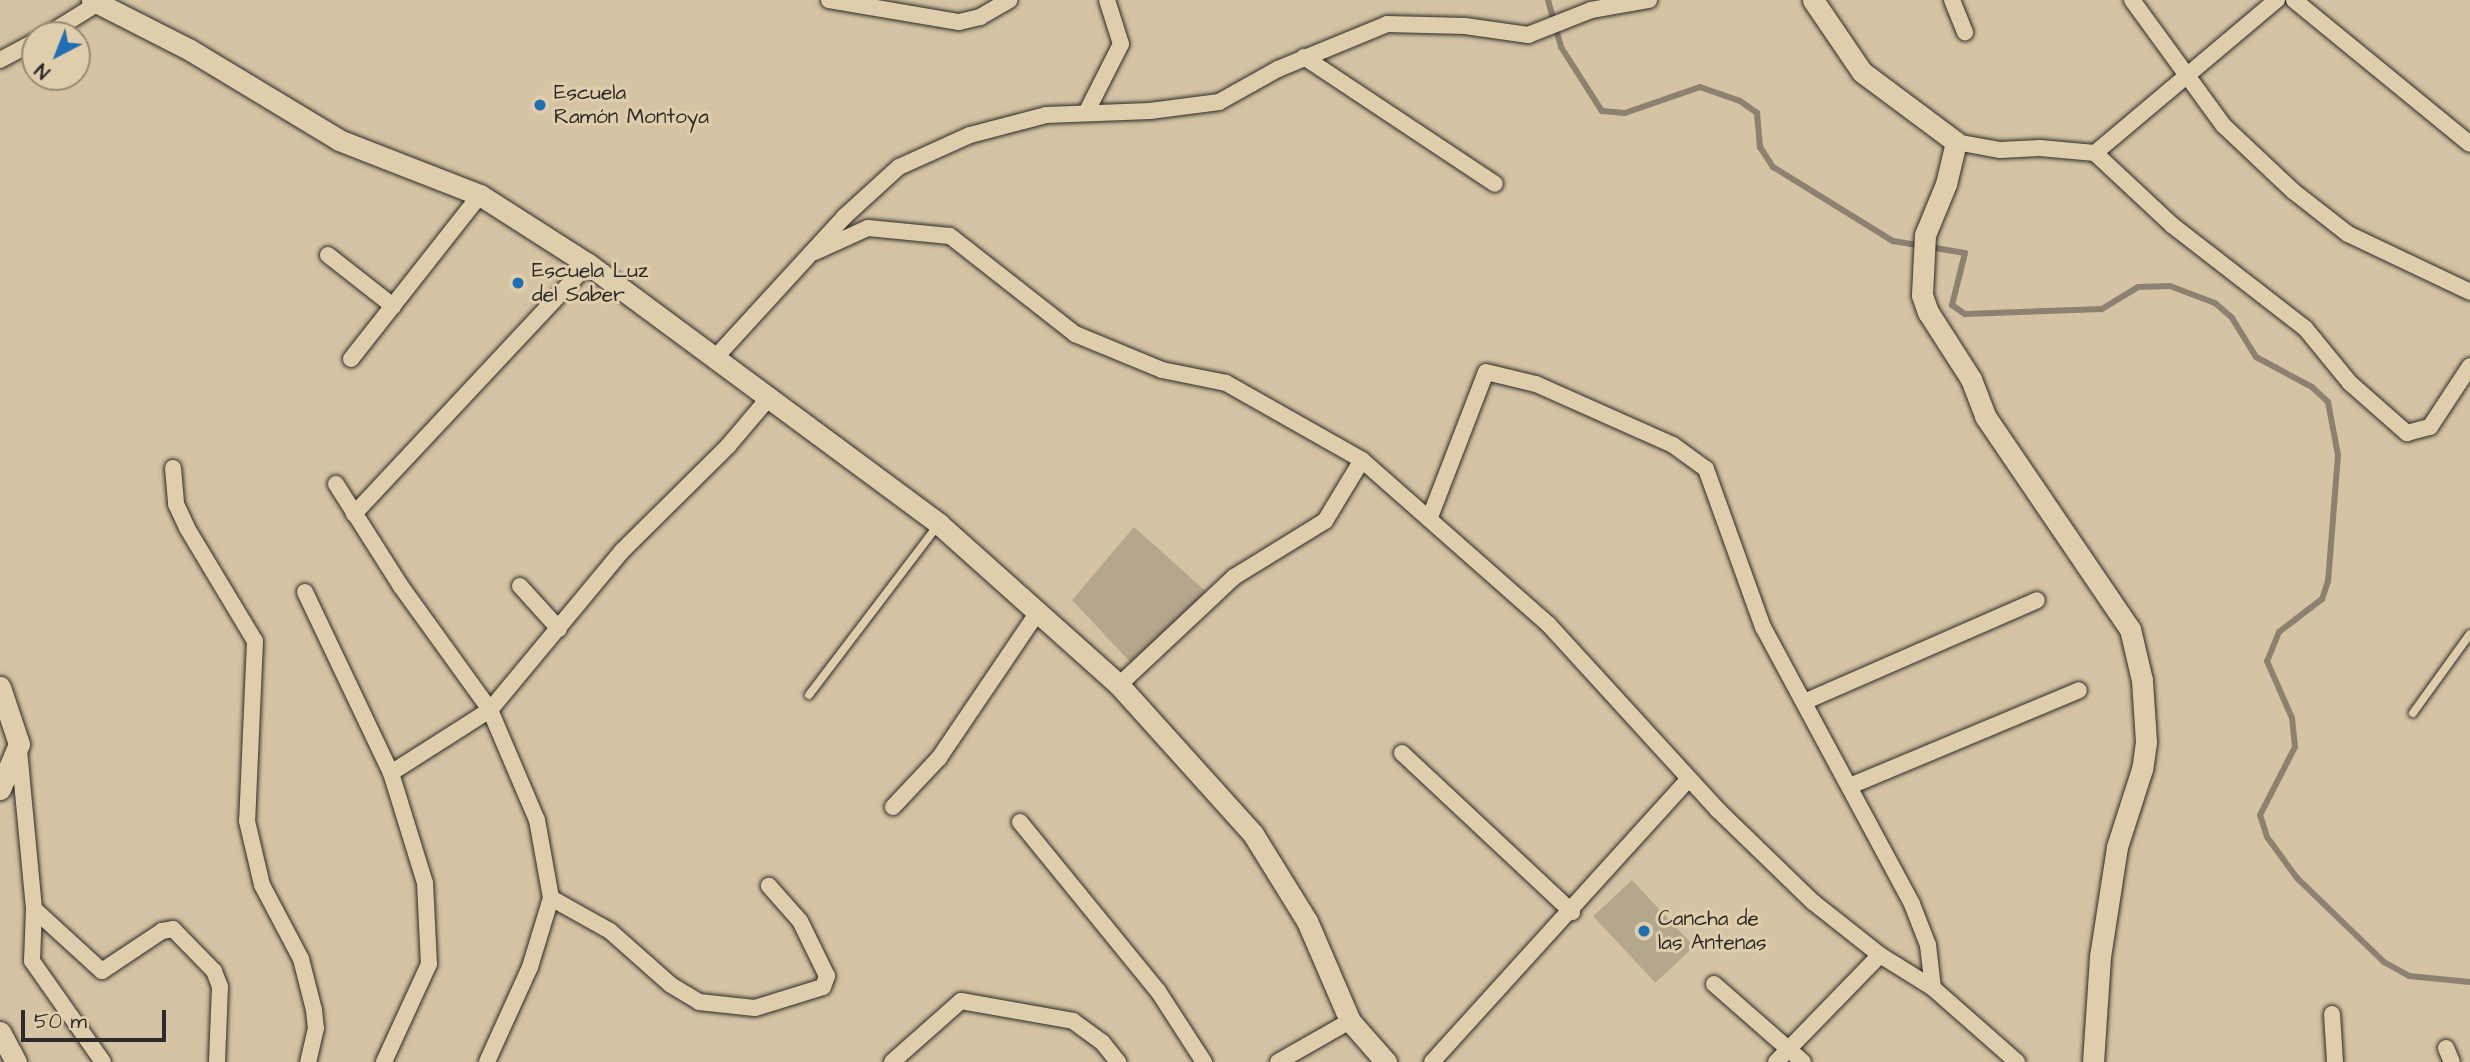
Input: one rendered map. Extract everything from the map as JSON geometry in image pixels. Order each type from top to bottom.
[{"type":"street","points":[[829,0],[906,7],[959,22],[1006,1]]},
{"type":"street","points":[[1086,113],[1121,44],[1107,0]]},
{"type":"street","points":[[715,358],[815,252],[844,217],[899,167],[970,135],[1046,114],[1219,102],[1304,57],[1387,24],[1465,26],[1528,35],[1591,10],[1649,0]]},
{"type":"street","points":[[1813,0],[1863,72],[1956,142],[2000,150],[2040,148],[2095,153],[2172,225],[2305,328],[2350,383],[2407,433],[2430,427],[2470,366]]},
{"type":"street","points":[[1952,0],[1965,33]]},
{"type":"street","points":[[2132,0],[2223,125],[2293,191],[2348,234],[2470,292]]},
{"type":"street","points":[[2095,153],[2277,0]]},
{"type":"street","points":[[2294,0],[2470,144]]},
{"type":"street","points":[[68,21],[98,1],[190,50],[339,141],[480,195],[587,264],[715,358],[767,400],[939,524],[1119,685],[1253,834],[1307,921],[1350,1021],[1386,1062]]},
{"type":"street","points":[[0,60],[21,49]]},
{"type":"street","points":[[1304,57],[1495,184]]},
{"type":"street","points":[[1956,142],[1946,184],[1925,235],[1922,295],[1928,312],[1971,379],[1984,416],[2130,629],[2142,680],[2144,756],[2117,846],[2100,957],[2093,1062]]},
{"type":"street","points":[[351,359],[480,195]]},
{"type":"street","points":[[815,252],[868,228],[950,236],[1075,334],[1163,370],[1226,383],[1362,460],[1430,517],[1549,625],[1689,779],[1813,902],[1880,955],[1933,988],[2017,1062]]},
{"type":"street","points":[[328,254],[393,306]]},
{"type":"street","points":[[355,514],[587,264]]},
{"type":"street","points":[[1430,517],[1486,372],[1536,384],[1673,445],[1706,469],[1732,531],[1748,595],[1912,904],[1928,945],[1933,988]]},
{"type":"street","points":[[391,773],[490,710],[621,552],[767,400]]},
{"type":"street","points":[[1119,685],[1234,577],[1325,521],[1362,460]]},
{"type":"street","points":[[173,468],[176,504],[187,528],[255,641],[247,821],[262,885],[301,959],[314,1010],[316,1028],[308,1062]]},
{"type":"street","points":[[336,484],[490,710],[537,820],[551,898],[530,967],[487,1062]]},
{"type":"street","points":[[520,586],[559,629]]},
{"type":"street","points":[[305,592],[391,773],[425,883],[429,964],[384,1062]]},
{"type":"street","points":[[1804,702],[2037,600]]},
{"type":"street","points":[[893,807],[939,758],[1038,612]]},
{"type":"street","points":[[0,687],[19,744],[34,909],[29,942],[32,961],[103,1062]]},
{"type":"street","points":[[1850,786],[2079,690]]},
{"type":"street","points":[[0,789],[19,744]]},
{"type":"street","points":[[1402,753],[1572,912]]},
{"type":"street","points":[[1432,1062],[1572,912],[1689,779]]},
{"type":"street","points":[[1020,822],[1158,991],[1204,1062]]},
{"type":"street","points":[[551,898],[610,931],[671,985],[699,1002],[755,1008],[823,987],[827,976],[800,921],[769,886]]},
{"type":"street","points":[[34,909],[102,971],[162,931],[173,929],[214,971],[220,987],[217,1062]]},
{"type":"street","points":[[1776,1062],[1880,955]]},
{"type":"street","points":[[1714,984],[1802,1062]]},
{"type":"street","points":[[892,1062],[961,1001],[1073,1021],[1102,1042],[1118,1062]]},
{"type":"street","points":[[2332,1014],[2335,1062]]},
{"type":"street","points":[[1278,1062],[1350,1021]]},
{"type":"street","points":[[0,1032],[16,1062]]},
{"type":"lane","points":[[809,695],[939,524]]},
{"type":"lane","points":[[2413,713],[2470,634]]},
{"type":"shaded area","points":[[1134,527],[1209,594],[1134,666],[1072,600]]},
{"type":"shaded area","name":"Cancha de las Antenas","points":[[1632,880],[1694,947],[1655,983],[1593,916]]},
{"type":"waterway","points":[[1548,0],[1561,47],[1602,111],[1625,113],[1700,87],[1740,101],[1757,113],[1760,147],[1773,167],[1893,241],[1965,253],[1952,305],[1965,314],[2102,309],[2138,287],[2170,286],[2215,303],[2232,318],[2256,357],[2312,387],[2328,402],[2338,455],[2328,581],[2322,599],[2279,632],[2267,661],[2292,718],[2295,747],[2260,815],[2267,837],[2297,878],[2384,962],[2409,976],[2470,982]]},
{"type":"place","name":"Escuela Ramón Montoya","points":[[540,105]]},
{"type":"place","name":"Escuela Luz del Saber","points":[[518,283]]},
{"type":"place","name":"Cancha de las Antenas","points":[[1644,931]]}]
